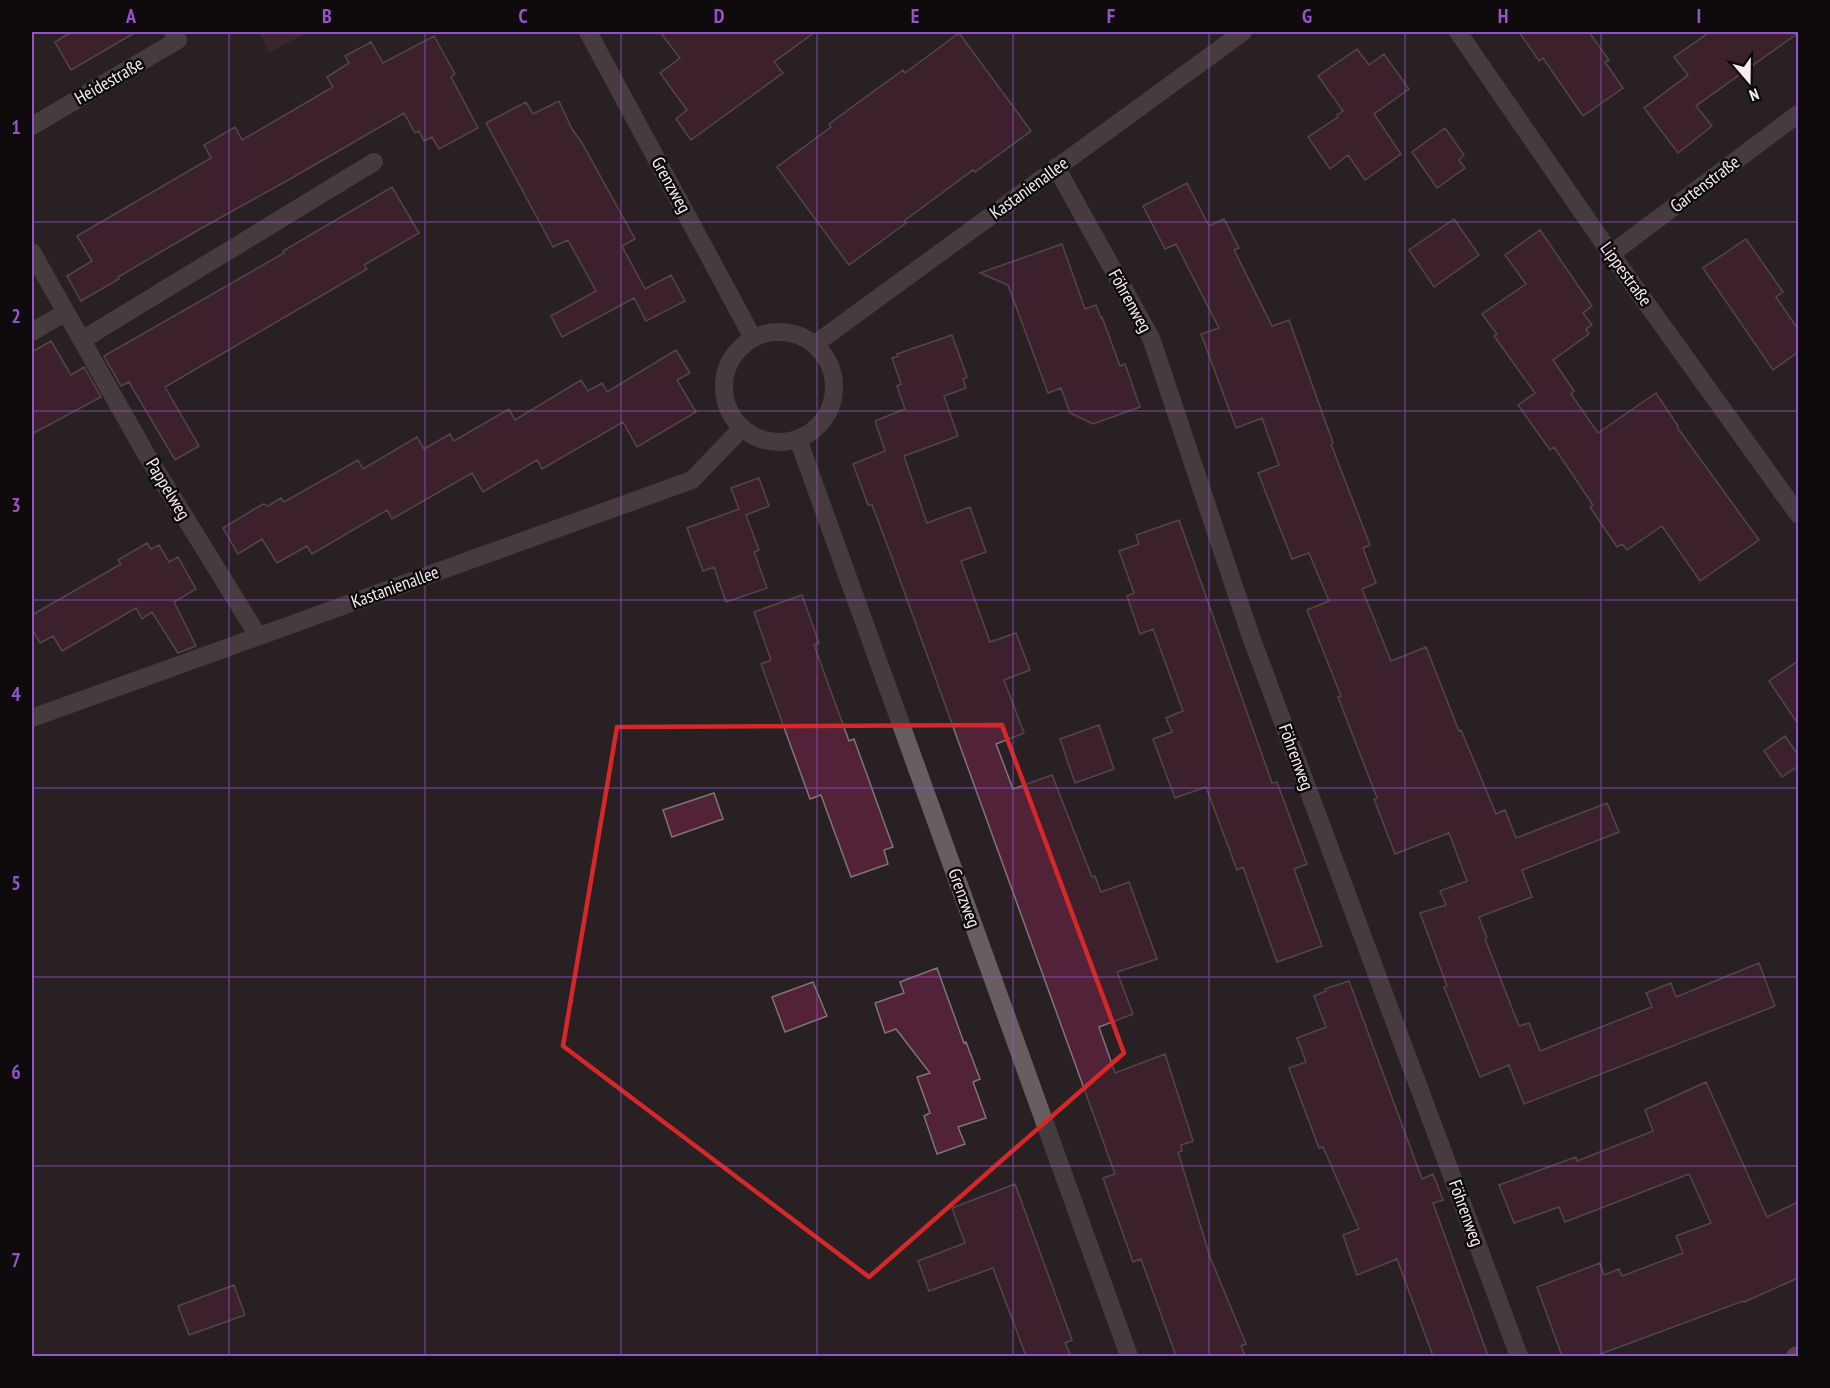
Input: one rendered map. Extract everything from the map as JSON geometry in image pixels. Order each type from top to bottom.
[{"type":"street","name":"Heidestraße","points":[[32,126],[178,40],[173,32]]},
{"type":"street","name":"Grenzweg","points":[[588,32],[753,338]]},
{"type":"street","name":"Kastanienallee","points":[[815,345],[1243,32]]},
{"type":"street","name":"Lippestraße","points":[[1458,32],[1611,254],[1798,514]]},
{"type":"street","name":"Gartenstraße","points":[[1611,254],[1798,114]]},
{"type":"street","points":[[82,340],[374,162]]},
{"type":"street","name":"Föhrenweg","points":[[1056,167],[1151,338],[1250,634],[1519,1356]]},
{"type":"street","name":"Pappelweg","points":[[32,252],[146,454],[258,636]]},
{"type":"street","points":[[32,332],[66,312]]},
{"type":"street","points":[[783,332],[800,336],[815,345],[828,360],[834,377],[834,397],[827,415],[815,430],[798,439],[783,443],[768,442],[741,429],[730,415],[724,399],[723,382],[727,366],[736,351],[753,338],[765,333],[783,332]]},
{"type":"street","name":"Kastanienallee","points":[[32,718],[692,480],[741,429]]},
{"type":"street","name":"Grenzweg","points":[[798,439],[1129,1356]]},
{"type":"highlighted area","points":[[1002,725],[1124,1053],[869,1277],[563,1046],[617,727]]},
{"type":"shaded area","points":[[259,32],[309,32],[269,53]]},
{"type":"building","points":[[71,32],[136,32],[71,70],[55,42]]},
{"type":"building","points":[[660,32],[815,32],[774,62],[783,73],[691,140],[676,119],[687,110],[660,73],[680,58]]},
{"type":"building","points":[[1519,32],[1589,32],[1609,60],[1605,62],[1623,88],[1583,116],[1543,58],[1539,61]]},
{"type":"building","points":[[1710,32],[1798,33],[1696,106],[1712,126],[1678,153],[1644,108],[1688,75],[1674,57]]},
{"type":"building","points":[[959,33],[1031,131],[975,172],[973,170],[849,265],[777,167],[831,127],[829,124],[903,70],[905,73]]},
{"type":"building","points":[[434,36],[455,74],[451,77],[478,128],[439,149],[432,137],[424,141],[419,131],[415,133],[404,113],[200,229],[81,301],[67,276],[92,261],[77,236],[211,158],[204,145],[235,127],[242,140],[333,87],[327,77],[349,63],[345,56],[371,42],[383,63]]},
{"type":"building","points":[[1357,49],[1369,65],[1384,54],[1409,89],[1374,114],[1401,154],[1365,180],[1348,155],[1330,169],[1308,137],[1338,117],[1337,115],[1343,111],[1318,76]]},
{"type":"building","points":[[559,101],[572,129],[635,239],[622,246],[645,289],[671,275],[685,301],[646,321],[634,298],[562,337],[551,316],[596,291],[568,240],[553,247],[486,123],[526,102],[533,114]]},
{"type":"building","points":[[1445,128],[1464,155],[1459,160],[1465,168],[1437,188],[1412,152]]},
{"type":"building","points":[[1187,183],[1209,226],[1224,219],[1239,248],[1234,250],[1272,326],[1289,320],[1333,443],[1331,444],[1370,545],[1363,548],[1376,583],[1362,589],[1391,661],[1426,647],[1459,731],[1461,730],[1496,814],[1505,810],[1516,838],[1607,803],[1619,832],[1522,870],[1532,897],[1479,917],[1487,938],[1485,939],[1519,1026],[1529,1023],[1540,1051],[1652,1007],[1646,993],[1671,983],[1676,997],[1759,963],[1775,1006],[1524,1104],[1509,1065],[1480,1077],[1444,987],[1447,986],[1420,913],[1446,905],[1440,891],[1467,881],[1449,833],[1395,854],[1374,799],[1377,798],[1338,697],[1341,696],[1307,610],[1329,601],[1309,553],[1292,559],[1258,473],[1279,465],[1262,418],[1236,428],[1201,334],[1219,328],[1176,244],[1165,249],[1143,206]]},
{"type":"building","points":[[392,187],[419,233],[364,265],[367,269],[165,387],[199,446],[175,460],[129,382],[121,386],[104,356],[284,253],[283,251]]},
{"type":"building","points":[[1454,219],[1479,255],[1434,287],[1409,250]]},
{"type":"building","points":[[1540,230],[1592,306],[1583,313],[1592,325],[1586,329],[1589,334],[1553,360],[1574,391],[1571,394],[1598,433],[1656,393],[1677,427],[1759,540],[1700,581],[1662,526],[1627,550],[1622,544],[1617,547],[1590,507],[1593,505],[1554,447],[1550,450],[1518,405],[1535,393],[1494,336],[1497,334],[1482,314],[1526,284],[1505,255]]},
{"type":"building","points":[[1746,239],[1783,292],[1776,297],[1798,329],[1798,352],[1773,370],[1703,268]]},
{"type":"building","points":[[1062,244],[1085,309],[1096,305],[1120,366],[1125,364],[1140,407],[1093,424],[1070,413],[1061,388],[1048,393],[1008,285],[980,273]]},
{"type":"building","points":[[952,335],[967,377],[963,379],[966,388],[944,396],[958,436],[904,456],[927,523],[970,507],[986,552],[961,561],[990,642],[1016,633],[1030,670],[1004,680],[1024,733],[996,744],[1013,789],[1052,775],[1092,877],[1095,876],[1101,892],[1129,882],[1157,959],[1117,972],[1133,1014],[1099,1027],[1115,1073],[1165,1054],[1193,1141],[1181,1145],[1182,1151],[1178,1152],[1210,1257],[1246,1344],[1241,1346],[1245,1356],[1176,1356],[1141,1259],[1133,1262],[1103,1178],[1115,1174],[888,547],[872,505],[868,505],[853,464],[885,451],[875,421],[905,409],[897,386],[901,384],[892,358],[898,356],[897,354]]},
{"type":"building","points":[[51,341],[71,375],[84,367],[101,397],[32,434],[32,352]]},
{"type":"building","points":[[676,350],[690,373],[677,380],[696,412],[637,447],[623,422],[542,469],[537,460],[483,492],[472,473],[392,519],[387,510],[312,554],[307,546],[277,563],[262,539],[238,554],[223,528],[263,504],[268,506],[281,498],[284,502],[358,460],[363,469],[417,437],[424,449],[450,434],[454,441],[509,409],[515,420],[581,380],[588,391],[602,383],[607,392]]},
{"type":"building","points":[[759,478],[769,506],[746,515],[759,550],[754,552],[767,588],[726,602],[714,567],[703,571],[687,528],[739,509],[731,488]]},
{"type":"building","points":[[1179,520],[1272,783],[1277,782],[1307,864],[1294,869],[1322,946],[1277,962],[1243,867],[1237,870],[1206,787],[1175,798],[1153,739],[1172,732],[1166,718],[1183,711],[1153,629],[1140,634],[1127,596],[1134,593],[1119,551],[1139,544],[1136,535]]},
{"type":"building","points":[[147,543],[151,549],[159,545],[169,562],[178,557],[196,589],[174,602],[196,646],[178,653],[152,612],[142,619],[136,608],[62,651],[53,636],[40,643],[32,629],[32,615],[121,564],[118,560]]},
{"type":"building","points":[[802,595],[819,643],[814,645],[849,741],[854,739],[893,847],[884,850],[888,864],[851,877],[821,795],[810,799],[761,664],[771,660],[754,612]]},
{"type":"building","points":[[1798,661],[1798,724],[1769,681]]},
{"type":"building","points":[[1099,725],[1114,769],[1075,783],[1060,739]]},
{"type":"building","points":[[1785,736],[1798,755],[1798,766],[1782,777],[1764,751]]},
{"type":"building","points":[[714,793],[723,819],[672,837],[663,810]]},
{"type":"building","points":[[937,968],[964,1043],[966,1042],[980,1079],[973,1082],[986,1118],[958,1127],[965,1144],[937,1154],[924,1116],[930,1113],[917,1077],[930,1073],[896,1029],[885,1033],[875,1003],[904,993],[900,982]]},
{"type":"building","points":[[1349,981],[1422,1179],[1433,1174],[1443,1200],[1433,1203],[1488,1356],[1433,1356],[1397,1259],[1357,1275],[1343,1235],[1359,1229],[1323,1147],[1319,1148],[1289,1068],[1306,1062],[1297,1038],[1326,1027],[1314,996],[1326,991],[1325,989]]},
{"type":"building","points":[[813,982],[827,1016],[785,1032],[772,997]]},
{"type":"building","points":[[1706,1082],[1767,1217],[1798,1202],[1798,1278],[1744,1302],[1595,1356],[1562,1356],[1537,1287],[1600,1263],[1604,1275],[1619,1269],[1622,1276],[1683,1253],[1676,1236],[1711,1223],[1689,1174],[1565,1222],[1559,1207],[1514,1223],[1499,1185],[1576,1157],[1577,1161],[1653,1131],[1645,1110]]},
{"type":"building","points":[[1015,1184],[1072,1340],[1065,1343],[1071,1356],[1026,1356],[993,1268],[929,1291],[918,1261],[965,1243],[952,1208]]},
{"type":"building","points":[[234,1285],[245,1315],[189,1335],[178,1306]]}]
